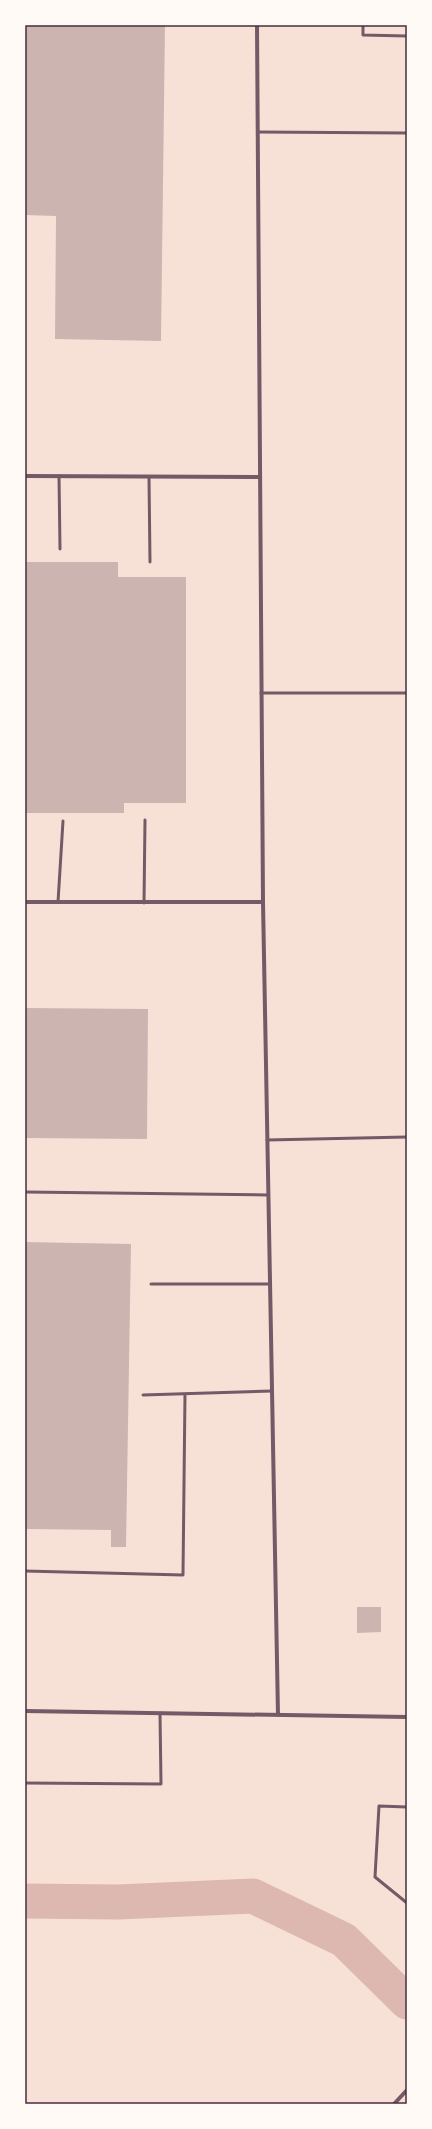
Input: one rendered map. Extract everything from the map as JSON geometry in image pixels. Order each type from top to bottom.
[{"type":"street","points":[[257,25],[263,902],[278,1715]]},
{"type":"street","points":[[25,476],[260,477]]},
{"type":"street","points":[[25,902],[263,902]]},
{"type":"street","points":[[25,1711],[407,1717]]},
{"type":"street","points":[[394,2104],[407,2090]]},
{"type":"lane","points":[[363,25],[363,35],[407,36]]},
{"type":"lane","points":[[258,132],[407,133]]},
{"type":"lane","points":[[59,476],[60,549]]},
{"type":"lane","points":[[149,477],[150,562]]},
{"type":"lane","points":[[262,693],[407,693]]},
{"type":"lane","points":[[144,903],[145,820]]},
{"type":"lane","points":[[58,902],[63,821]]},
{"type":"lane","points":[[267,1140],[407,1137]]},
{"type":"lane","points":[[25,1192],[268,1195]]},
{"type":"lane","points":[[151,1284],[270,1284]]},
{"type":"lane","points":[[143,1395],[272,1391]]},
{"type":"lane","points":[[25,1571],[183,1575],[185,1394]]},
{"type":"lane","points":[[25,1783],[161,1784],[160,1713]]},
{"type":"lane","points":[[407,1807],[379,1806],[375,1877],[407,1903]]},
{"type":"building","points":[[25,25],[165,25],[161,341],[55,339],[56,216],[25,215]]},
{"type":"building","points":[[25,562],[118,562],[118,577],[186,577],[186,803],[124,803],[124,813],[25,813]]},
{"type":"building","points":[[25,1008],[148,1009],[147,1139],[25,1138]]},
{"type":"building","points":[[25,1242],[131,1244],[126,1547],[111,1547],[111,1530],[25,1529]]},
{"type":"building","points":[[357,1607],[381,1607],[381,1632],[357,1633]]},
{"type":"waterway","points":[[25,1901],[118,1902],[253,1896],[344,1940],[407,2002]]}]
